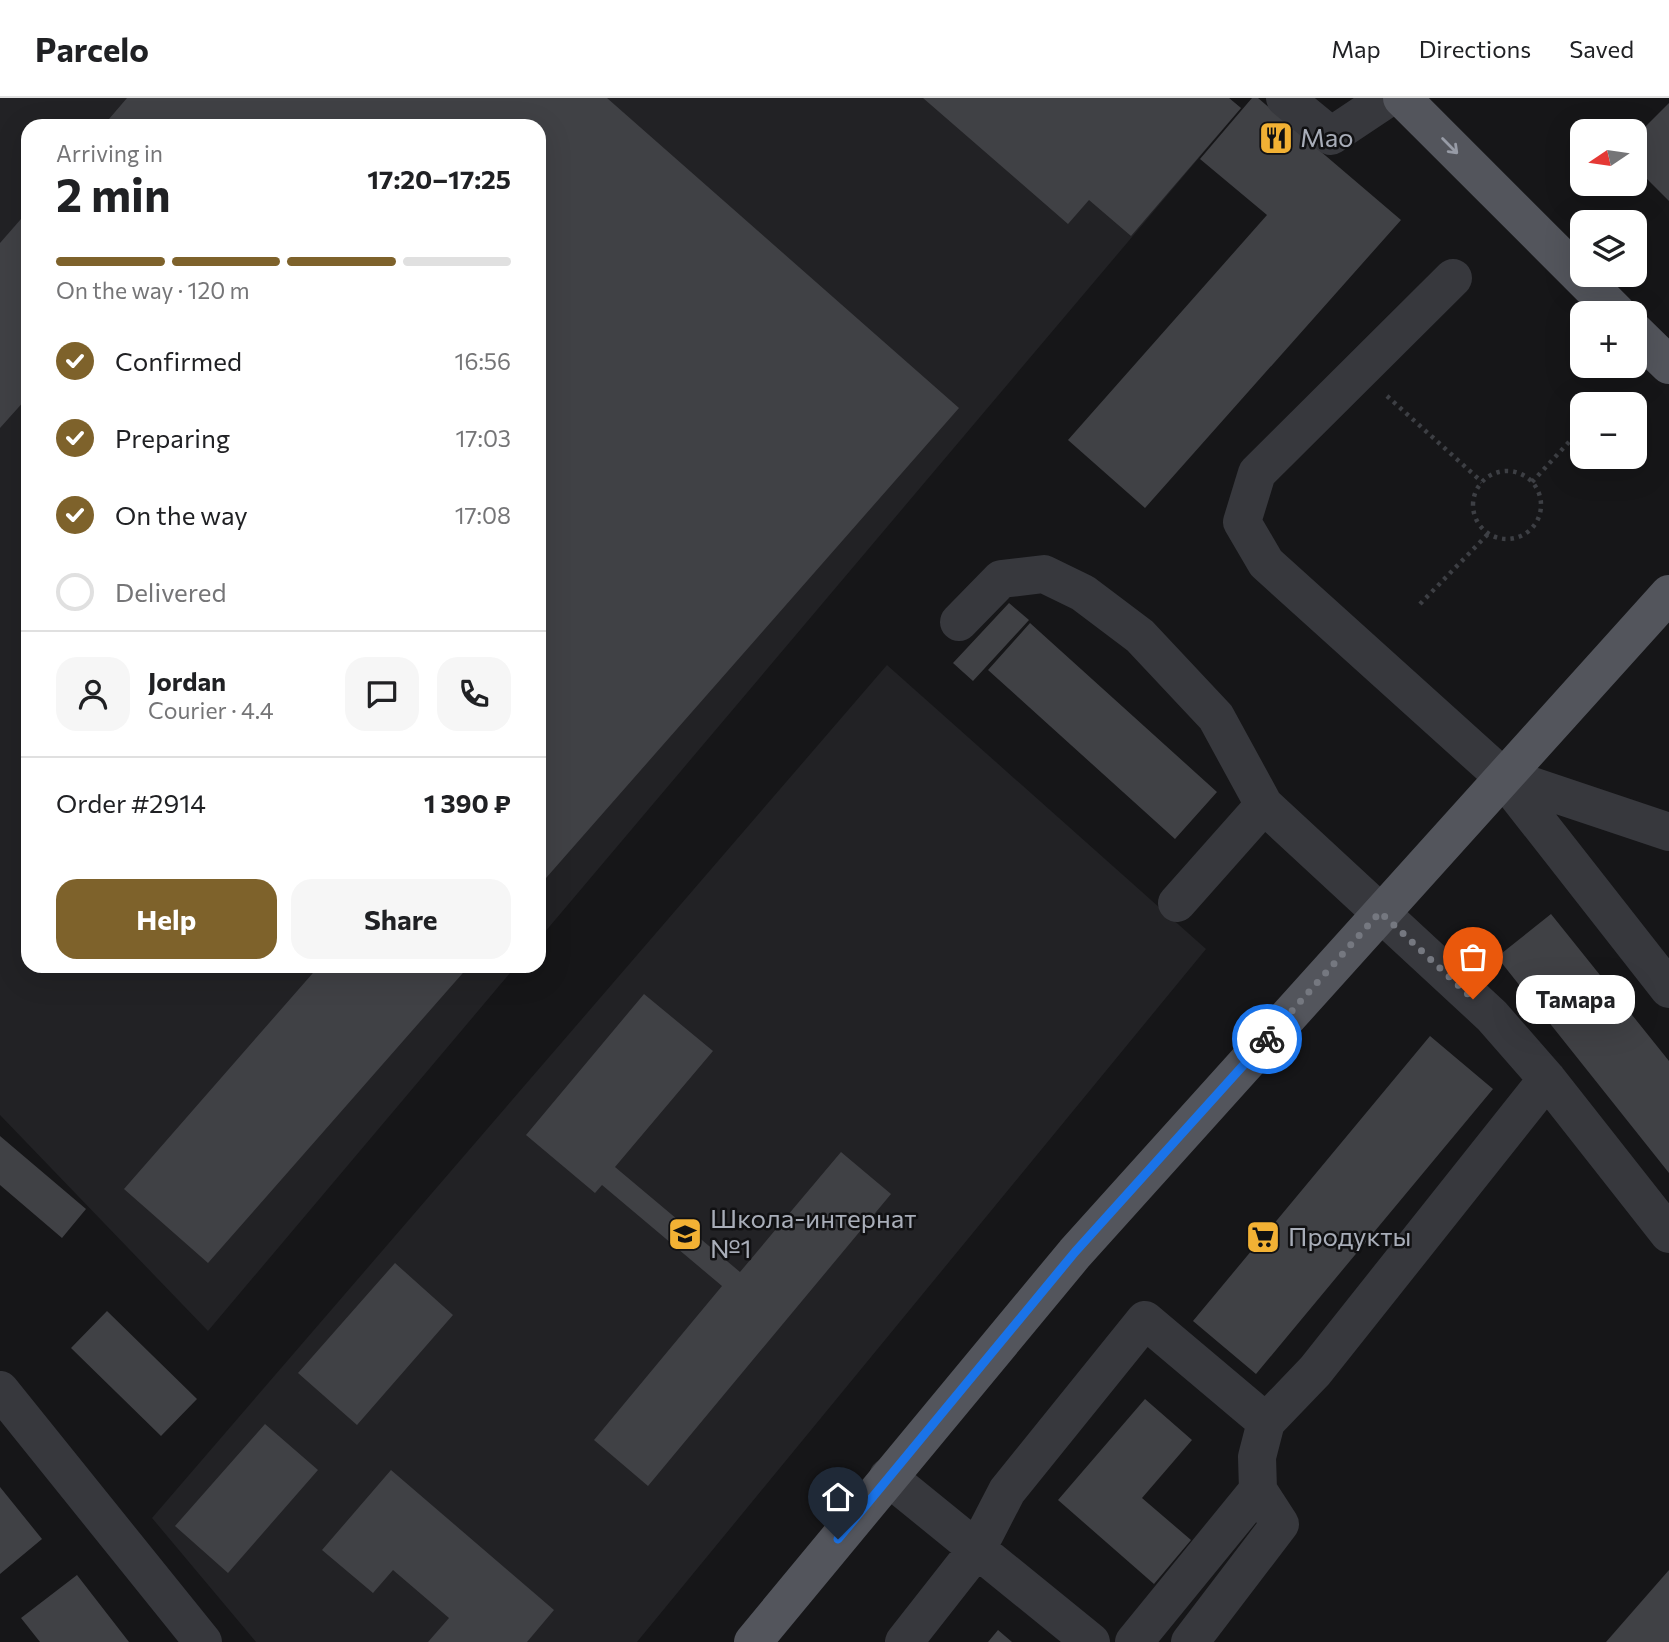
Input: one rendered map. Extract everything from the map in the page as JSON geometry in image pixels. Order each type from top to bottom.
[{"type":"main road","points":[[1402,98],[1605,301]]},
{"type":"main road","points":[[1647,344],[1669,365]]},
{"type":"main road","points":[[753,1642],[1075,1252],[1669,594]]},
{"type":"street","points":[[1285,98],[1331,136],[1388,98]]},
{"type":"street","points":[[1453,278],[1257,473],[1242,522],[1266,563],[1502,776],[1669,989]]},
{"type":"street","points":[[959,622],[1001,579],[1044,574],[1083,593],[1140,636],[1216,717],[1264,805],[1492,1016],[1547,1079],[1669,1234]]},
{"type":"street","points":[[1502,776],[1669,832]]},
{"type":"street","points":[[1177,903],[1264,805]]},
{"type":"street","points":[[1190,1642],[1280,1524],[1258,1490],[1257,1457],[1266,1422],[1315,1371],[1547,1079]]},
{"type":"street","points":[[904,1642],[976,1549],[1007,1491],[1144,1320],[1266,1422]]},
{"type":"street","points":[[0,1390],[203,1642]]},
{"type":"street","points":[[888,1477],[1091,1642]]},
{"type":"street","points":[[1133,1642],[1258,1490]]},
{"type":"path","points":[[1359,371],[1482,482]]},
{"type":"path","points":[[1532,482],[1570,441]]},
{"type":"path","points":[[1502,471],[1518,472],[1532,482],[1540,496],[1540,513],[1533,528],[1520,537],[1503,540],[1488,534],[1476,522],[1472,506],[1476,490],[1482,482],[1502,471]]},
{"type":"path","points":[[1420,604],[1488,534]]},
{"type":"shaded area","points":[[0,98],[1229,98],[1241,108],[546,931],[546,119],[21,119],[21,973],[510,973],[208,1331],[0,1115]]},
{"type":"shaded area","name":"Школа-интернат №1","points":[[887,665],[1206,949],[637,1642],[256,1642],[152,1518]]},
{"type":"building","points":[[127,98],[607,98],[959,408],[546,878],[546,119],[109,119]]},
{"type":"building","points":[[923,98],[1229,98],[1241,108],[1131,236],[1089,200],[1068,224]]},
{"type":"building","points":[[1252,98],[1258,98],[1401,220],[1145,508],[1068,440],[1267,215],[1200,159]]},
{"type":"building","points":[[1669,103],[1669,201],[1647,179],[1647,125]]},
{"type":"building","points":[[21,219],[21,405],[0,428],[0,243]]},
{"type":"building","points":[[1009,603],[1029,620],[973,681],[953,663]]},
{"type":"building","points":[[1030,623],[1217,792],[1175,839],[988,670]]},
{"type":"building","points":[[1551,914],[1669,1061],[1669,1173],[1497,957]]},
{"type":"building","points":[[313,973],[463,973],[208,1263],[124,1189]]},
{"type":"building","points":[[644,994],[713,1051],[615,1167],[740,1272],[841,1152],[891,1194],[648,1486],[594,1440],[722,1286],[602,1185],[595,1193],[526,1135]]},
{"type":"building","points":[[1430,1036],[1493,1089],[1256,1374],[1193,1321]]},
{"type":"building","points":[[0,1136],[86,1209],[62,1238],[0,1185]]},
{"type":"building","points":[[395,1263],[453,1315],[357,1425],[298,1373]]},
{"type":"building","points":[[107,1311],[197,1399],[161,1436],[71,1348]]},
{"type":"building","points":[[1145,1399],[1192,1440],[1142,1498],[1191,1540],[1154,1584],[1058,1500]]},
{"type":"building","points":[[265,1424],[318,1470],[228,1573],[175,1526]]},
{"type":"building","points":[[391,1470],[554,1610],[527,1642],[428,1642],[449,1618],[393,1570],[373,1593],[322,1550]]},
{"type":"building","points":[[0,1487],[42,1539],[0,1574]]},
{"type":"building","points":[[1669,1570],[1669,1642],[1606,1642]]},
{"type":"building","points":[[77,1575],[129,1642],[40,1642],[21,1618]]},
{"type":"building","points":[[998,1630],[1012,1642],[988,1642]]},
{"type":"way so far","points":[[1267,1039],[1380,912],[1473,999]]},
{"type":"place","name":"Мао","points":[[1276,138]]},
{"type":"place","name":"Тамара","points":[[1473,999]]},
{"type":"place","name":"Школа-интернат №1","points":[[685,1234]]},
{"type":"place","name":"Продукты","points":[[1263,1237]]},
{"type":"route","points":[[838,1539],[1075,1252],[1267,1039]]}]
